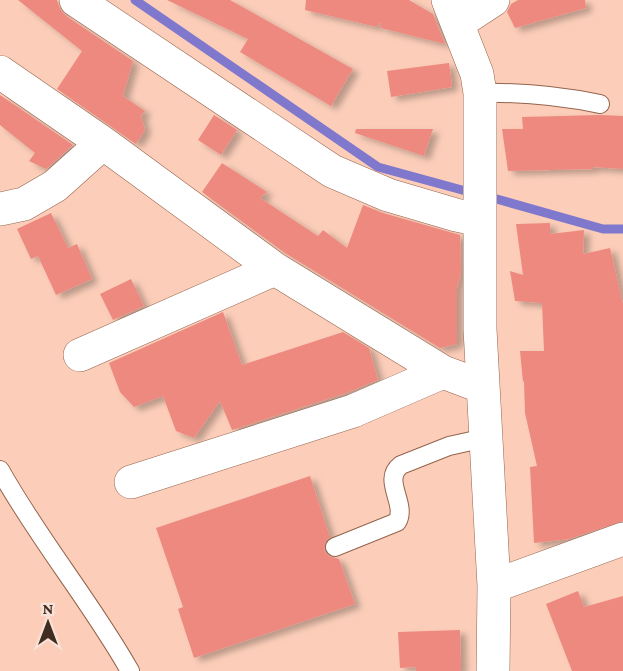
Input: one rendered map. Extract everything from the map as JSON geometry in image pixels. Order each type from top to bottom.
[{"type":"street","points":[[76,0],[332,171],[388,195],[456,215],[480,204]]},
{"type":"street","points":[[493,0],[453,12],[477,74],[480,93],[483,387],[494,586],[493,671]]},
{"type":"street","points":[[0,72],[103,143],[274,269],[443,372],[483,387]]},
{"type":"street","points":[[0,209],[24,204],[56,186],[103,143]]},
{"type":"street","points":[[80,355],[274,269]]},
{"type":"street","points":[[131,482],[353,411],[443,372]]},
{"type":"street","points":[[494,586],[623,540]]},
{"type":"lane","points":[[480,93],[507,92],[600,104]]},
{"type":"lane","points":[[335,547],[397,522],[401,512],[392,477],[395,469],[449,446],[485,438]]},
{"type":"lane","points":[[0,470],[14,496],[111,638],[130,671]]},
{"type":"building","points":[[18,0],[57,0],[66,16],[133,61],[123,96],[145,111],[141,116],[145,130],[136,144],[57,89],[82,51]]},
{"type":"building","points":[[167,0],[230,0],[353,69],[331,106],[240,52],[248,39]]},
{"type":"building","points":[[306,0],[409,0],[433,14],[445,44],[381,28],[380,22],[377,27],[305,10]]},
{"type":"building","points":[[518,0],[585,0],[586,8],[515,28],[507,12],[511,4]]},
{"type":"building","points":[[449,63],[452,87],[391,97],[387,71]]},
{"type":"building","points":[[0,95],[73,145],[46,169],[29,161],[35,153],[0,125]]},
{"type":"building","points":[[214,115],[237,130],[221,155],[198,140]]},
{"type":"building","points":[[623,116],[623,169],[593,167],[593,169],[508,171],[502,129],[523,129],[522,117]]},
{"type":"building","points":[[356,129],[433,129],[424,156],[355,133]]},
{"type":"building","points":[[222,163],[267,192],[260,198],[318,236],[323,230],[347,248],[363,205],[460,235],[461,273],[457,288],[457,344],[440,348],[285,253],[202,192]]},
{"type":"building","points":[[51,213],[68,248],[77,244],[92,279],[56,295],[38,256],[31,259],[17,229]]},
{"type":"building","points":[[550,223],[550,234],[584,230],[583,254],[610,248],[623,304],[623,521],[569,539],[534,543],[530,467],[537,466],[525,413],[520,351],[544,351],[542,303],[515,301],[510,271],[523,275],[516,224]]},
{"type":"building","points":[[131,279],[144,306],[113,320],[100,294]]},
{"type":"building","points":[[223,312],[242,365],[343,332],[369,348],[378,380],[346,393],[232,430],[220,401],[194,438],[176,431],[163,396],[134,407],[120,392],[109,363]]},
{"type":"building","points":[[310,476],[330,537],[326,541],[324,551],[329,556],[339,559],[355,604],[194,658],[178,609],[183,607],[156,528]]},
{"type":"building","points":[[578,591],[584,607],[623,596],[623,671],[572,671],[546,604]]},
{"type":"building","points":[[460,630],[461,671],[416,671],[416,667],[400,668],[398,632]]},
{"type":"waterway","points":[[135,0],[378,167],[473,193]]},
{"type":"waterway","points":[[486,196],[603,229],[623,229]]}]
